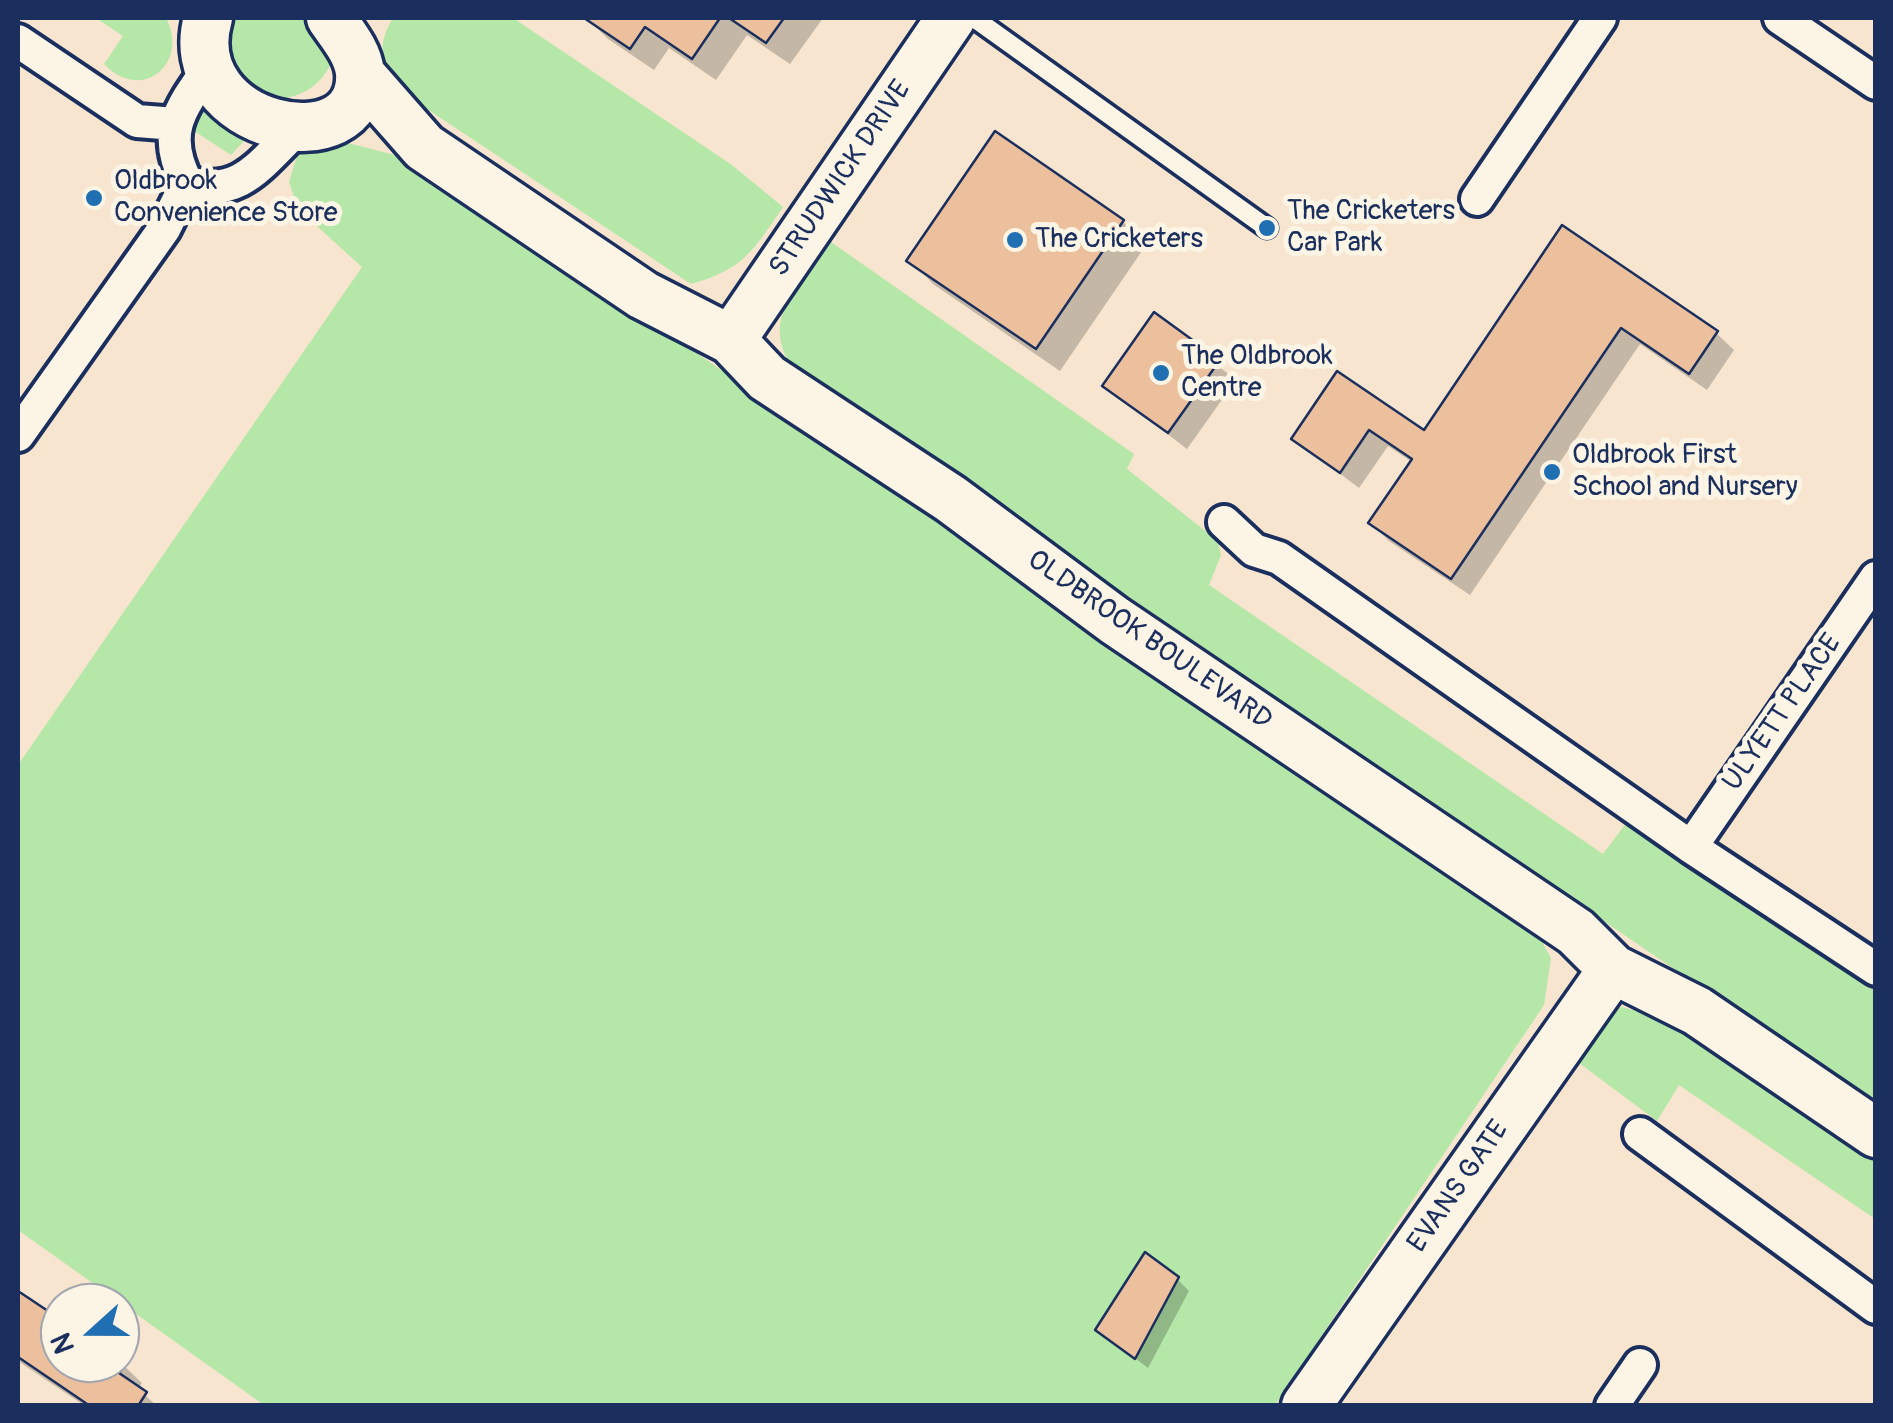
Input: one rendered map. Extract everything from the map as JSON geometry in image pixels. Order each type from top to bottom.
[{"type":"street","name":"STRUDWICK DRIVE","points":[[731,340],[951,18]]},
{"type":"street","points":[[1477,199],[1600,18]]},
{"type":"street","points":[[1780,18],[1876,83]]},
{"type":"street","name":"OLDBROOK BOULEVARD","points":[[202,34],[242,110],[270,124],[310,126],[424,147]]},
{"type":"street","points":[[18,436],[164,229],[187,183],[172,146],[202,34]]},
{"type":"street","name":"OLDBROOK BOULEVARD","points":[[310,126],[351,105],[351,39]]},
{"type":"street","name":"OLDBROOK BOULEVARD","points":[[351,39],[424,147],[643,295],[731,340],[768,378],[951,500],[1114,620],[1576,932],[1613,969],[1697,1011],[1876,1133]]},
{"type":"street","points":[[18,42],[137,120],[176,124]]},
{"type":"street","points":[[187,183],[214,192],[244,179],[310,126]]},
{"type":"street","points":[[1224,522],[1254,550],[1278,558],[1691,847],[1876,969]]},
{"type":"street","name":"ULYETT PLACE","points":[[1691,847],[1876,578]]},
{"type":"street","name":"EVANS GATE","points":[[1306,1406],[1613,969]]},
{"type":"street","points":[[1640,1134],[1876,1307]]},
{"type":"street","points":[[1612,1406],[1640,1365]]},
{"type":"lane","points":[[974,18],[1267,228]]},
{"type":"green space","points":[[96,18],[166,18],[172,35],[167,63],[147,79],[119,75],[104,64],[123,36]]},
{"type":"green space","points":[[211,18],[311,18],[332,61],[316,84],[305,91],[279,99],[252,93],[230,71]]},
{"type":"green space","points":[[393,18],[513,18],[732,165],[783,207],[746,256],[724,272],[691,284],[418,103],[391,73],[383,55],[386,32]]},
{"type":"green space","points":[[204,94],[256,128],[231,155],[188,127]]},
{"type":"green space","points":[[325,137],[414,160],[1532,924],[1551,958],[1544,1005],[1275,1405],[264,1405],[140,1317],[140,1283],[93,1283],[18,1230],[18,765],[362,267],[298,209],[289,182],[298,152]]},
{"type":"green space","points":[[831,242],[1134,454],[1127,469],[1218,541],[1221,555],[1209,585],[1603,854],[1630,818],[1875,987],[1875,1106],[793,368],[783,350],[782,317],[797,287]]},
{"type":"green space","points":[[1622,1007],[1675,1022],[1875,1159],[1875,1219],[1679,1085],[1657,1121],[1571,1057],[1609,1013]]},
{"type":"building","points":[[584,18],[720,18],[692,59],[645,27],[630,49]]},
{"type":"building","points":[[729,18],[784,18],[766,43]]},
{"type":"building","name":"The Cricketers","points":[[995,131],[1124,220],[1036,349],[906,261]]},
{"type":"building","points":[[1562,225],[1718,331],[1689,374],[1621,328],[1451,579],[1368,523],[1412,459],[1369,430],[1340,473],[1291,439],[1337,371],[1424,430]]},
{"type":"building","name":"The Oldbrook Centre","points":[[1154,312],[1220,360],[1168,433],[1102,386]]},
{"type":"building","points":[[1145,1252],[1179,1277],[1135,1359],[1095,1330]]},
{"type":"building","points":[[18,1291],[40,1306],[40,1372],[18,1357]]},
{"type":"building","points":[[56,1383],[134,1383],[147,1392],[138,1406],[90,1406]]},
{"type":"place","name":"Oldbrook Convenience Store","points":[[94,198]]},
{"type":"place","name":"The Cricketers Car Park","points":[[1267,228]]},
{"type":"place","name":"The Cricketers","points":[[1015,240]]},
{"type":"place","name":"The Oldbrook Centre","points":[[1161,373]]},
{"type":"place","name":"Oldbrook First School and Nursery","points":[[1552,472]]}]
